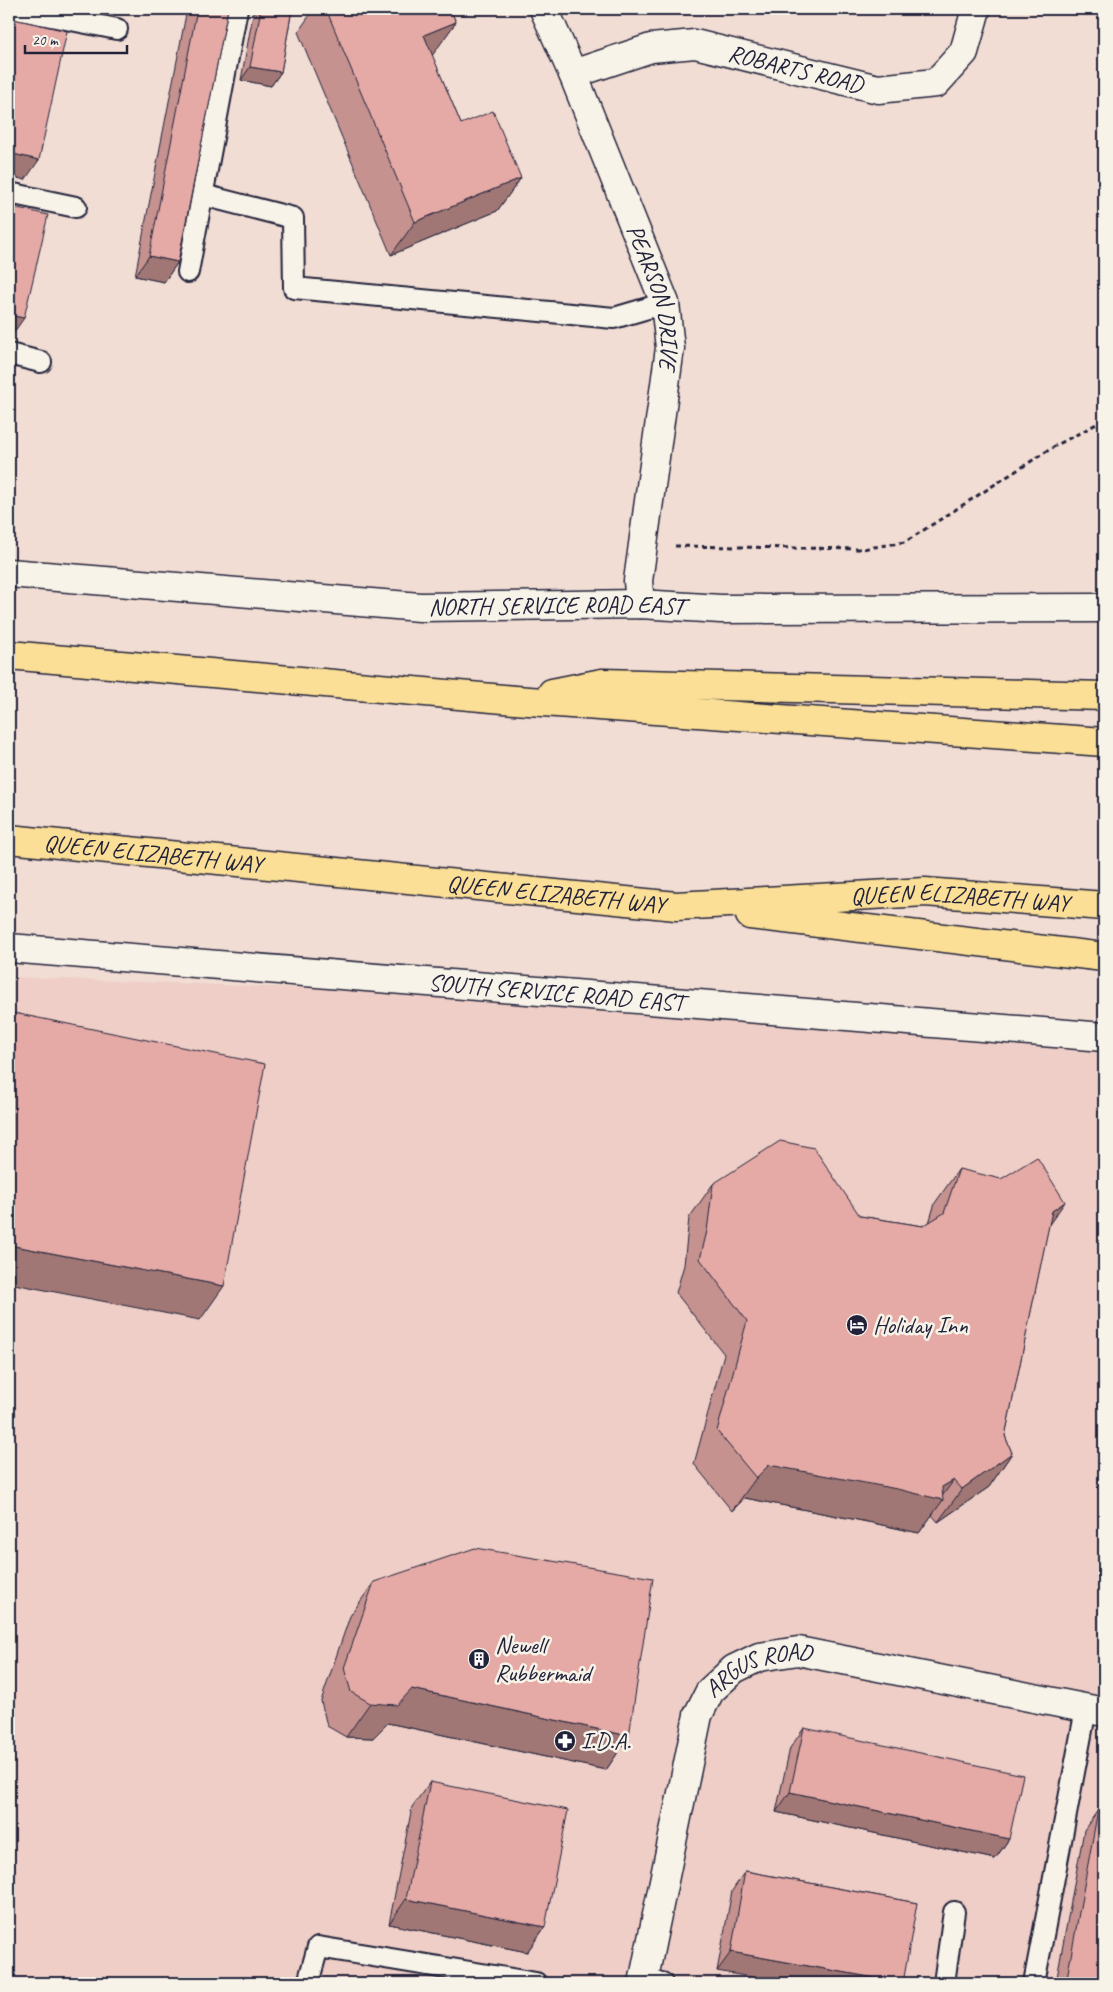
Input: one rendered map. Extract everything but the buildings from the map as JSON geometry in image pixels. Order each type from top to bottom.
[{"type":"highway","points":[[9,655],[515,700],[1104,742]]},
{"type":"highway","points":[[515,700],[602,683],[1104,696]]},
{"type":"highway","name":"QUEEN ELIZABETH WAY","points":[[9,839],[676,906],[925,892],[1104,906]]},
{"type":"highway","points":[[676,906],[1104,957]]},
{"type":"street","name":"PEARSON DRIVE","points":[[544,9],[573,74],[665,303],[670,348],[638,581],[640,604]]},
{"type":"street","name":"ROBARTS ROAD","points":[[573,74],[651,48],[695,44],[878,89],[936,83],[964,52],[976,9]]},
{"type":"street","name":"NORTH SERVICE ROAD EAST","points":[[9,573],[420,607],[640,604],[721,609],[1104,608]]},
{"type":"street","name":"SOUTH SERVICE ROAD EAST","points":[[9,948],[1104,1037]]},
{"type":"street","name":"ARGUS ROAD","points":[[649,1982],[698,1715],[710,1691],[734,1669],[758,1657],[798,1651],[1095,1711]]},
{"type":"lane","points":[[15,9],[117,29]]},
{"type":"lane","points":[[188,272],[237,9]]},
{"type":"lane","points":[[9,193],[76,208]]},
{"type":"lane","points":[[203,195],[294,218],[294,288],[614,318],[665,303]]},
{"type":"lane","points":[[9,354],[41,362]]},
{"type":"lane","points":[[1034,1983],[1095,1711]]},
{"type":"lane","points":[[944,1983],[954,1912]]},
{"type":"lane","points":[[308,1983],[318,1947],[536,1983]]},
{"type":"path","points":[[643,545],[862,549],[904,542],[1055,446],[1104,420]]},
{"type":"shaded area","points":[[9,977],[863,1009],[1104,1050],[1104,1983],[9,1983]]},
{"type":"place","name":"Holiday Inn","points":[[857,1325]]},
{"type":"place","name":"Newell Rubbermaid","points":[[479,1659]]},
{"type":"place","name":"I.D.A.","points":[[565,1741]]}]
